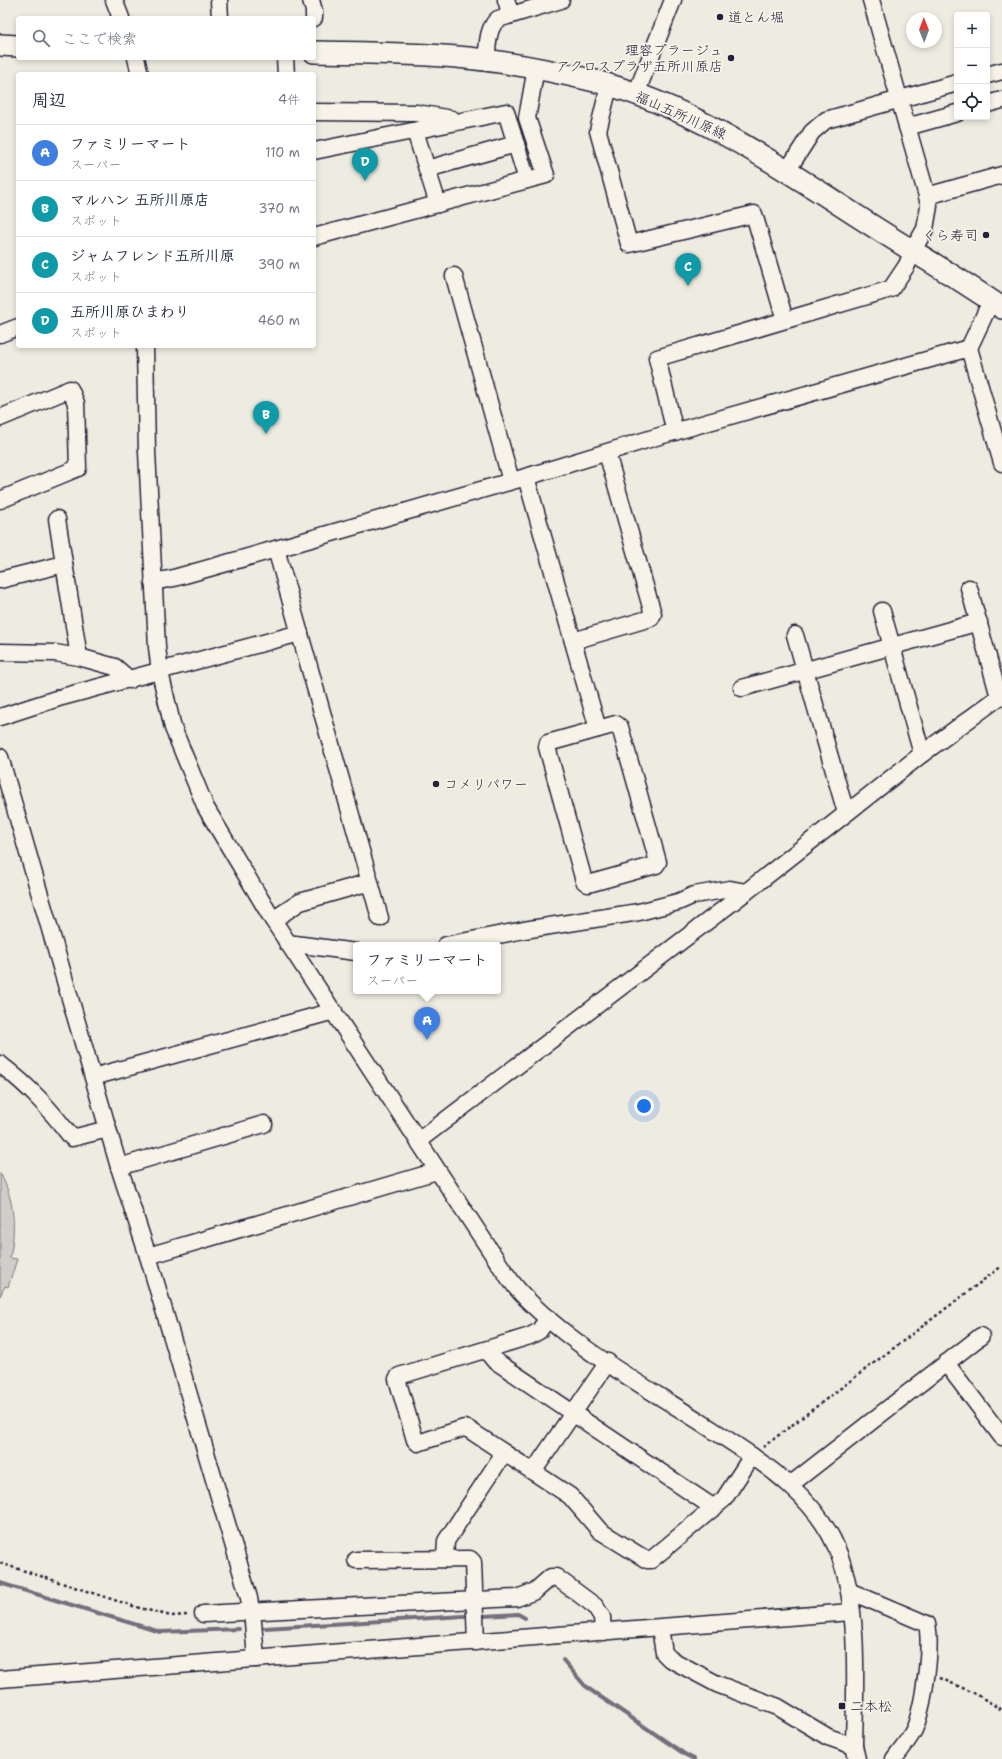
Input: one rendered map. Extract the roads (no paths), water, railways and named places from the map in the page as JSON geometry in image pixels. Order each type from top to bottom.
[{"type":"main road","points":[[0,45],[16,46]]},
{"type":"main road","name":"福山五所川原線","points":[[316,52],[457,57],[486,60],[536,68],[636,94],[712,127],[788,171],[996,305]]},
{"type":"street","points":[[114,0],[120,16]]},
{"type":"street","points":[[219,0],[220,16]]},
{"type":"street","points":[[311,0],[314,16]]},
{"type":"street","points":[[486,60],[489,35],[493,23],[508,7],[558,0]]},
{"type":"street","points":[[636,94],[673,0]]},
{"type":"street","points":[[675,432],[657,358],[891,289],[907,265],[912,252],[925,229],[928,218],[927,196],[871,0]]},
{"type":"street","points":[[136,60],[140,72]]},
{"type":"street","points":[[285,60],[286,72]]},
{"type":"street","points":[[316,236],[546,175],[527,118],[536,68]]},
{"type":"street","points":[[990,74],[1002,70]]},
{"type":"street","points":[[788,171],[812,132],[826,120],[954,84]]},
{"type":"street","points":[[609,86],[598,131],[628,244],[754,214],[785,320]]},
{"type":"street","points":[[990,103],[1002,100]]},
{"type":"street","points":[[316,112],[417,114],[462,121]]},
{"type":"street","points":[[316,151],[506,112],[527,180]]},
{"type":"street","points":[[907,127],[954,114]]},
{"type":"street","points":[[415,130],[438,204]]},
{"type":"street","points":[[427,169],[516,144]]},
{"type":"street","points":[[927,196],[1002,175]]},
{"type":"street","points":[[454,276],[573,641],[598,729]]},
{"type":"street","points":[[153,582],[174,578],[276,549],[519,479],[675,432],[969,348],[996,305]]},
{"type":"street","points":[[0,334],[16,328]]},
{"type":"street","points":[[145,348],[147,452],[153,582],[160,672],[173,728],[206,808],[287,943],[334,1011],[437,1171],[507,1276],[522,1294],[548,1318],[608,1362],[752,1456],[790,1485],[814,1510],[833,1541],[849,1591],[855,1673],[856,1753]]},
{"type":"street","points":[[969,348],[1002,463]]},
{"type":"street","points":[[0,418],[70,389],[76,403],[78,468],[0,500]]},
{"type":"street","points":[[573,641],[651,618],[653,614],[607,453]]},
{"type":"street","points":[[57,520],[79,657]]},
{"type":"street","points":[[276,549],[380,918]]},
{"type":"street","points":[[0,580],[64,564]]},
{"type":"street","points":[[418,1141],[746,892],[922,754],[1000,696],[969,588]]},
{"type":"street","points":[[882,611],[922,754]]},
{"type":"street","points":[[742,688],[979,622]]},
{"type":"street","points":[[0,717],[62,697],[160,672],[300,633]]},
{"type":"street","points":[[795,635],[846,813]]},
{"type":"street","points":[[0,652],[55,653],[79,657],[114,667],[130,680]]},
{"type":"street","points":[[616,724],[620,727],[658,862],[656,865],[588,884],[584,881],[547,747],[548,743],[598,729],[616,724]]},
{"type":"street","points":[[0,757],[119,1167],[148,1256],[252,1611],[256,1659]]},
{"type":"street","points":[[273,920],[300,902],[370,882]]},
{"type":"street","points":[[462,942],[524,930],[639,912],[678,902],[701,894],[730,889],[746,892]]},
{"type":"street","points":[[287,943],[353,952]]},
{"type":"street","points":[[93,1077],[334,1011]]},
{"type":"street","points":[[0,1064],[18,1078],[46,1104],[72,1138],[108,1129]]},
{"type":"street","points":[[119,1167],[264,1124]]},
{"type":"street","points":[[148,1256],[437,1171]]},
{"type":"street","points":[[548,1318],[539,1331],[530,1336],[399,1376],[397,1379],[415,1440],[418,1442],[464,1428],[570,1496],[600,1531],[647,1560],[651,1560],[724,1499],[752,1456]]},
{"type":"street","points":[[790,1485],[981,1336]]},
{"type":"street","points":[[486,1350],[494,1360],[714,1508]]},
{"type":"street","points":[[533,1472],[608,1362]]},
{"type":"street","points":[[946,1363],[1002,1437]]},
{"type":"street","points":[[445,1559],[446,1541],[504,1453]]},
{"type":"street","points":[[356,1560],[470,1559],[473,1562],[476,1642]]},
{"type":"street","points":[[203,1614],[527,1596],[551,1577],[556,1577],[595,1606],[602,1618],[604,1632]]},
{"type":"street","points":[[849,1591],[927,1624],[929,1633],[927,1672],[916,1726],[894,1759]]},
{"type":"street","points":[[0,1679],[851,1612]]},
{"type":"street","points":[[660,1628],[664,1653],[670,1659],[717,1684],[778,1707],[856,1753]]},
{"type":"waterway","points":[[0,1583],[160,1632],[239,1629]]},
{"type":"waterway","points":[[484,1616],[518,1614],[525,1618]]},
{"type":"waterway","points":[[265,1628],[464,1616]]},
{"type":"waterway","points":[[563,1660],[586,1687],[694,1759]]},
{"type":"place","name":"道とん堀","points":[[720,17]]},
{"type":"place","name":"理容プラージュ アクロスプラザ五所川原店","points":[[731,58]]},
{"type":"place","name":"五所川原ひまわり","points":[[365,181]]},
{"type":"place","name":"くら寿司","points":[[986,235]]},
{"type":"place","name":"ジャムフレンド五所川原","points":[[688,286]]},
{"type":"place","name":"マルハン 五所川原店","points":[[266,434]]},
{"type":"place","name":"コメリパワー","points":[[436,784]]},
{"type":"place","name":"ファミリーマート","points":[[427,1040]]},
{"type":"place","name":"二本松","points":[[842,1706]]}]
